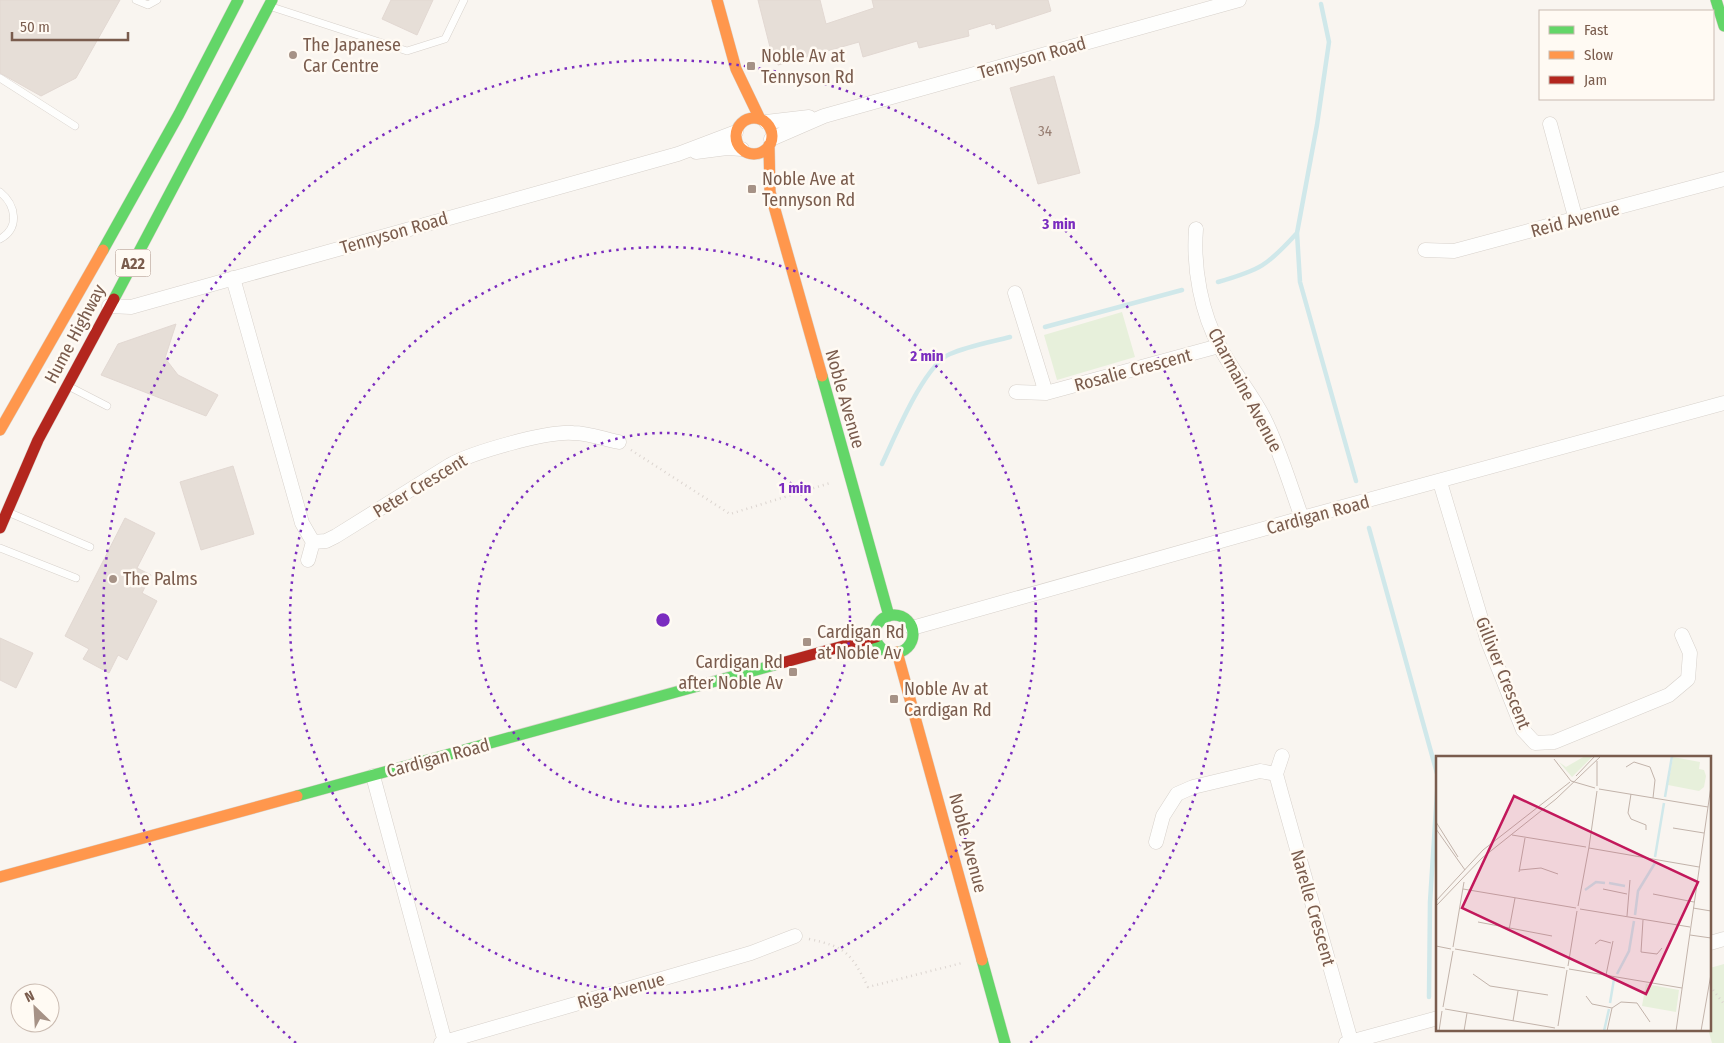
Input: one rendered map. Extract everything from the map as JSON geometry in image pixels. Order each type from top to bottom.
[{"type":"main road","name":"Hume Highway","points":[[0,430],[13,403],[75,300],[194,87],[238,0]]},
{"type":"main road","points":[[717,0],[736,69],[763,121],[770,127],[770,142],[759,152],[744,150],[736,138],[738,112]]},
{"type":"main road","name":"Hume Highway","points":[[0,528],[38,440],[187,165],[271,3]]},
{"type":"main road","points":[[1719,4],[1724,26]]},
{"type":"main road","points":[[736,69],[737,96]]},
{"type":"main road","points":[[737,129],[748,119],[763,121]]},
{"type":"main road","name":"Noble Avenue","points":[[770,142],[770,192],[889,616]]},
{"type":"main road","name":"Noble Avenue","points":[[744,150],[770,192]]},
{"type":"main road","points":[[889,616],[903,617],[912,628],[910,644],[904,650],[897,652],[884,649],[876,637],[878,624],[889,616]]},
{"type":"main road","name":"Cardigan Road","points":[[0,877],[876,637]]},
{"type":"main road","name":"Noble Avenue","points":[[897,652],[1005,1043]]},
{"type":"street","name":"Tennyson Road","points":[[770,142],[824,116],[1239,0]]},
{"type":"street","name":"Tennyson Road","points":[[763,121],[824,116]]},
{"type":"street","points":[[1550,124],[1576,220]]},
{"type":"street","name":"Tennyson Road","points":[[109,306],[131,307],[678,154],[737,129]]},
{"type":"street","name":"Tennyson Road","points":[[678,154],[727,148],[744,150]]},
{"type":"street","name":"Reid Avenue","points":[[1425,250],[1454,251],[1724,179]]},
{"type":"street","name":"Charmaine Avenue","points":[[1196,229],[1195,249],[1198,279],[1208,320],[1219,346],[1248,388],[1265,420],[1302,518]]},
{"type":"street","points":[[233,278],[302,523],[313,542],[308,560]]},
{"type":"street","points":[[1015,292],[1046,393]]},
{"type":"street","name":"Rosalie Crescent","points":[[1016,392],[1046,393],[1219,346]]},
{"type":"street","name":"Cardigan Road","points":[[912,628],[1302,518],[1440,482],[1724,403]]},
{"type":"street","name":"Peter Crescent","points":[[313,542],[326,541],[336,536],[450,465],[470,455],[556,433],[575,432],[619,442]]},
{"type":"street","name":"Gilliver Crescent","points":[[1440,482],[1488,642],[1522,730],[1535,743],[1554,742],[1669,695],[1688,679],[1690,653],[1682,635]]},
{"type":"street","points":[[1156,842],[1163,816],[1177,794],[1193,788],[1260,771],[1276,774],[1282,756]]},
{"type":"street","name":"Narelle Crescent","points":[[1276,774],[1348,1042]]},
{"type":"street","name":"Riga Avenue","points":[[373,776],[443,1043],[751,954],[795,936]]},
{"type":"street","points":[[1348,1042],[1436,1019]]},
{"type":"lane","points":[[136,0],[148,5],[157,0]]},
{"type":"lane","points":[[271,3],[407,51],[445,39],[464,0]]},
{"type":"lane","points":[[0,78],[75,126]]},
{"type":"lane","points":[[0,192],[8,198],[13,207],[14,218],[11,228],[0,239]]},
{"type":"lane","points":[[67,386],[107,406]]},
{"type":"lane","points":[[7,512],[90,547]]},
{"type":"lane","points":[[0,548],[76,578]]},
{"type":"path","points":[[619,442],[730,514],[830,483]]},
{"type":"path","points":[[795,936],[836,945],[855,961],[868,987],[962,963]]},
{"type":"path","points":[[1712,988],[1724,1004]]},
{"type":"path","points":[[1718,996],[1724,996]]},
{"type":"green space","points":[[1122,312],[1135,357],[1057,380],[1044,335]]},
{"type":"green space","points":[[1724,964],[1724,1043],[1712,1043],[1708,1030],[1712,1030],[1712,967]]},
{"type":"building","points":[[0,0],[120,0],[76,78],[41,96],[0,73]]},
{"type":"building","points":[[391,0],[433,0],[417,35],[382,19]]},
{"type":"building","points":[[758,0],[820,0],[826,24],[874,8],[872,0],[1048,0],[1051,11],[996,29],[995,24],[992,25],[991,23],[968,30],[969,36],[919,48],[917,41],[863,57],[859,42],[778,65],[777,62],[774,63]]},
{"type":"building","points":[[1054,76],[1080,173],[1038,184],[1010,88]]},
{"type":"building","points":[[176,324],[165,358],[178,375],[218,395],[206,416],[101,375],[118,344]]},
{"type":"building","points":[[233,466],[254,534],[201,550],[180,482]]},
{"type":"building","points":[[125,518],[155,533],[137,568],[151,575],[142,593],[157,601],[127,660],[118,655],[109,673],[83,659],[89,649],[65,636]]},
{"type":"building","points":[[0,638],[33,653],[16,688],[0,680]]},
{"type":"waterway","points":[[1321,4],[1329,42],[1317,125],[1297,233],[1300,282],[1356,481]]},
{"type":"waterway","points":[[1218,282],[1254,270],[1270,260],[1297,233]]},
{"type":"waterway","points":[[1045,327],[1182,290]]},
{"type":"waterway","points":[[882,464],[902,420],[920,387],[940,361],[950,354],[964,349],[1010,337]]},
{"type":"waterway","points":[[1369,528],[1436,770]]},
{"type":"waterway","points":[[1429,997],[1430,902],[1436,808]]},
{"type":"traffic: fast","points":[[103,250],[179,114],[238,0]]},
{"type":"traffic: fast","points":[[114,299],[272,0]]},
{"type":"traffic: fast","points":[[1716,0],[1724,26]]},
{"type":"traffic: fast","points":[[822,376],[889,616]]},
{"type":"traffic: fast","points":[[894,615],[907,621],[913,634],[907,647],[894,653],[881,647],[875,634],[881,621],[894,615]]},
{"type":"traffic: fast","points":[[297,796],[778,664]]},
{"type":"traffic: fast","points":[[982,960],[1005,1043]]},
{"type":"traffic: slow","points":[[717,0],[736,69],[760,119]]},
{"type":"traffic: slow","points":[[754,118],[766,124],[772,136],[766,148],[754,154],[742,148],[736,136],[742,124],[754,118]]},
{"type":"traffic: slow","points":[[769,145],[770,192],[822,376]]},
{"type":"traffic: slow","points":[[0,430],[103,250]]},
{"type":"traffic: slow","points":[[897,652],[982,960]]},
{"type":"traffic: slow","points":[[0,877],[297,796]]},
{"type":"traffic: jam","points":[[0,528],[38,440],[114,299]]},
{"type":"traffic: jam","points":[[778,664],[876,637]]},
{"type":"place","name":"The Japanese Car Centre","points":[[293,55]]},
{"type":"place","name":"Noble Av at Tennyson Rd","points":[[751,66]]},
{"type":"place","name":"Noble Ave at Tennyson Rd","points":[[752,189]]},
{"type":"place","name":"The Palms","points":[[113,579]]},
{"type":"place","name":"Cardigan Rd at Noble Av","points":[[807,642]]},
{"type":"place","name":"Cardigan Rd after Noble Av","points":[[793,672]]},
{"type":"place","name":"Noble Av at Cardigan Rd","points":[[894,699]]}]
